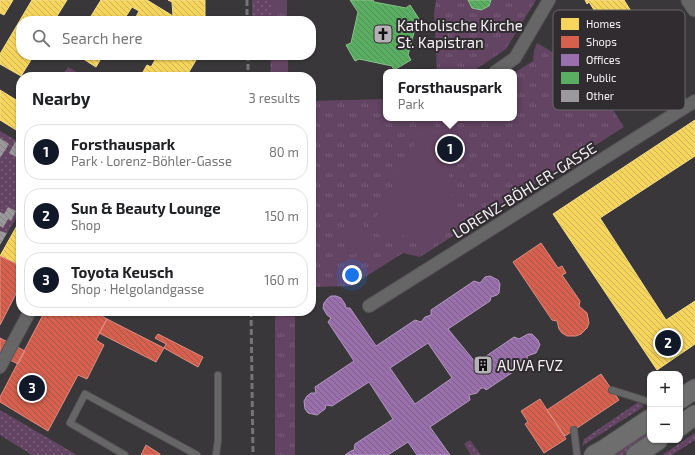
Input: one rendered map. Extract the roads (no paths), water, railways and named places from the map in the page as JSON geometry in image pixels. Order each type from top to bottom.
[{"type":"main road","points":[[683,397],[695,389]]},
{"type":"main road","points":[[683,424],[695,416]]},
{"type":"main road","points":[[594,455],[647,421]]},
{"type":"main road","points":[[636,455],[654,443]]},
{"type":"street","points":[[499,69],[515,58],[549,0]]},
{"type":"street","points":[[689,0],[695,9]]},
{"type":"street","name":"LORENZ-BÖHLER-GASSE","points":[[685,107],[695,101]]},
{"type":"street","name":"LORENZ-BÖHLER-GASSE","points":[[369,306],[681,110]]},
{"type":"street","points":[[0,367],[27,316]]},
{"type":"lane","points":[[216,455],[218,375]]},
{"type":"lane","points":[[612,390],[647,401]]},
{"type":"lane","points":[[125,455],[70,423],[85,394],[197,455]]},
{"type":"lane","points":[[574,430],[578,455]]},
{"type":"railway","points":[[247,0],[247,16]]},
{"type":"railway","points":[[248,60],[248,72]]},
{"type":"railway","points":[[251,316],[253,455]]},
{"type":"place","name":"Katholische Kirche St. Kapistran","points":[[383,34]]},
{"type":"place","name":"Forsthauspark","points":[[450,149]]},
{"type":"place","name":"Sun & Beauty Lounge","points":[[668,343]]},
{"type":"place","name":"AUVA FVZ","points":[[483,365]]},
{"type":"place","name":"Toyota Keusch","points":[[32,388]]}]
